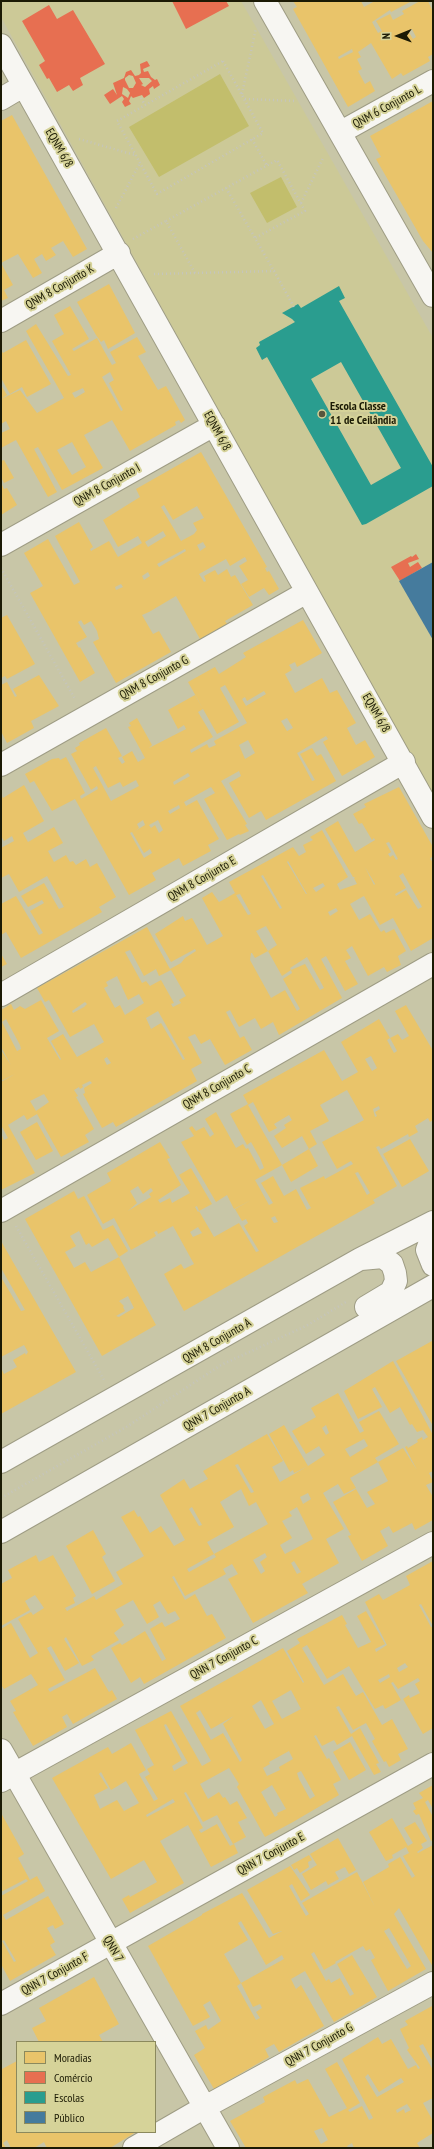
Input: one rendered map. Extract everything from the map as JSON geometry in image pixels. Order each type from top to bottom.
[{"type":"street","points":[[265,1],[341,132],[433,296]]},
{"type":"street","name":"EQNM 6/8","points":[[1,46],[433,816]]},
{"type":"street","name":"QNM 6 Conjunto L","points":[[341,132],[433,81]]},
{"type":"street","points":[[1,99],[23,86]]},
{"type":"street","name":"QNM 8 Conjunto K","points":[[1,321],[117,251]]},
{"type":"street","name":"QNM 8 Conjunto I","points":[[1,544],[214,425]]},
{"type":"street","name":"QNM 8 Conjunto G","points":[[1,765],[306,592]]},
{"type":"street","name":"QNM 8 Conjunto E","points":[[1,995],[404,762]]},
{"type":"street","name":"QNM 8 Conjunto C","points":[[3,1209],[433,964]]},
{"type":"street","name":"QNM 8 Conjunto A","points":[[1,1462],[115,1399],[360,1259],[433,1222]]},
{"type":"street","points":[[433,1234],[427,1250],[433,1265]]},
{"type":"street","points":[[163,1439],[246,1375],[391,1292],[396,1281],[392,1264],[384,1257],[360,1259]]},
{"type":"street","name":"QNN 7 Conjunto A","points":[[1,1532],[433,1286]]},
{"type":"street","name":"QNN 7 Conjunto C","points":[[8,1778],[433,1543]]},
{"type":"street","name":"QNN 7","points":[[1,1750],[8,1778],[110,1943],[228,2148]]},
{"type":"street","name":"QNN 7 Conjunto E","points":[[110,1943],[433,1764]]},
{"type":"street","name":"QNN 7 Conjunto F","points":[[1,2004],[110,1943]]},
{"type":"street","name":"QNN 7 Conjunto G","points":[[134,2148],[205,2107],[433,1983]]},
{"type":"path","points":[[242,94],[256,27]]},
{"type":"path","points":[[223,61],[242,94],[263,133],[157,194],[116,121],[223,61]]},
{"type":"path","points":[[141,98],[145,106]]},
{"type":"path","points":[[244,99],[323,102]]},
{"type":"path","points":[[51,134],[69,137],[135,155]]},
{"type":"path","points":[[252,139],[267,166]]},
{"type":"path","points":[[301,203],[324,158]]},
{"type":"path","points":[[117,251],[166,220],[277,160],[305,211],[255,238]]},
{"type":"path","points":[[105,230],[140,163]]},
{"type":"path","points":[[226,188],[295,309]]},
{"type":"path","points":[[166,220],[195,273]]},
{"type":"path","points":[[130,274],[274,271]]},
{"type":"path","points":[[1,568],[86,717]]},
{"type":"path","points":[[3,1209],[115,1399]]},
{"type":"path","points":[[1,1498],[128,1426],[221,1365],[306,1326],[347,1301]]},
{"type":"shaded area","points":[[1,1],[241,1],[433,338],[433,798],[1,17]]},
{"type":"shaded area","points":[[220,74],[249,126],[159,177],[129,127]]},
{"type":"shaded area","points":[[281,177],[297,207],[267,223],[250,193]]},
{"type":"building: Moradias","points":[[293,1],[361,1],[364,7],[375,1],[412,1],[391,12],[390,10],[372,22],[378,33],[382,31],[376,21],[390,14],[393,20],[404,14],[402,11],[420,1],[428,1],[433,12],[433,54],[428,57],[430,61],[403,76],[401,73],[392,79],[371,43],[358,52],[361,57],[357,59],[362,69],[358,71],[365,84],[370,81],[375,91],[348,107],[293,9],[297,7]],"holes":[[[412,29],[416,37],[413,39],[408,31]],[[352,49],[353,52],[339,59],[338,57]]]},
{"type":"building: Moradias","points":[[433,101],[433,253],[423,241],[376,159],[381,157],[370,136]]},
{"type":"building: Moradias","points":[[12,115],[87,249],[73,257],[63,241],[51,248],[56,255],[46,261],[42,254],[34,259],[42,273],[33,278],[18,254],[1,263],[1,121]]},
{"type":"building: Moradias","points":[[1,263],[13,285],[4,290],[8,298],[1,301]]},
{"type":"building: Moradias","points":[[109,284],[135,333],[108,349],[104,340],[101,342],[96,335],[77,302]]},
{"type":"building: Moradias","points":[[70,306],[89,339],[72,349],[74,351],[97,338],[112,365],[116,363],[110,352],[137,337],[146,352],[138,356],[158,390],[166,386],[185,420],[181,423],[179,420],[175,422],[176,425],[130,451],[112,420],[84,435],[103,468],[62,490],[38,447],[34,449],[57,492],[48,497],[16,440],[1,448],[1,433],[10,429],[6,421],[1,424],[1,399],[20,390],[37,413],[64,398],[26,331],[36,324],[68,376],[71,375],[52,341],[64,334],[54,315]],"holes":[[[110,372],[114,380],[109,383],[123,410],[121,411],[102,377]],[[83,388],[85,392],[75,398],[72,393]],[[72,442],[86,467],[72,475],[57,450]]]},
{"type":"building: Moradias","points":[[26,340],[51,384],[27,397],[22,387],[10,394],[1,378],[1,350],[3,353]]},
{"type":"building: Moradias","points":[[1,385],[7,395],[1,399]]},
{"type":"building: Moradias","points":[[201,452],[267,567],[265,568],[267,572],[269,571],[279,589],[269,595],[264,588],[249,597],[241,584],[248,580],[239,566],[247,561],[245,557],[230,566],[226,559],[199,574],[204,582],[206,581],[204,576],[215,570],[218,575],[227,569],[231,577],[235,575],[253,605],[225,621],[227,624],[200,639],[176,596],[142,615],[153,634],[159,631],[171,652],[116,683],[93,642],[99,639],[97,631],[91,621],[84,625],[81,620],[78,622],[87,637],[76,643],[79,648],[80,647],[95,673],[80,682],[30,593],[43,586],[24,553],[48,539],[74,585],[80,582],[55,536],[79,522],[93,547],[90,549],[91,551],[109,541],[118,557],[142,543],[138,536],[118,547],[103,520],[140,497],[136,489]],"holes":[[[164,505],[173,520],[197,506],[204,518],[193,523],[197,530],[194,534],[181,541],[161,507]],[[163,531],[166,536],[148,547],[145,542]],[[203,542],[206,547],[200,551],[197,545]],[[185,549],[186,551],[159,567],[157,564]],[[148,572],[150,576],[144,580],[142,576]],[[121,584],[123,587],[116,590],[115,587]]]},
{"type":"building: Moradias","points":[[4,460],[14,478],[4,483],[1,477],[1,461]]},
{"type":"building: Moradias","points":[[1,483],[4,489],[7,488],[17,505],[1,515]]},
{"type":"building: Moradias","points":[[7,615],[35,664],[7,679],[5,676],[1,678],[1,618]]},
{"type":"building: Moradias","points":[[303,620],[322,653],[297,667],[295,662],[289,665],[292,670],[285,674],[295,693],[322,678],[330,693],[337,690],[356,723],[347,728],[356,745],[365,740],[375,757],[342,776],[323,742],[328,739],[326,736],[297,753],[312,781],[315,780],[300,754],[312,748],[317,756],[321,754],[336,781],[266,820],[261,811],[249,818],[229,783],[241,776],[239,771],[221,781],[247,824],[245,825],[249,831],[227,840],[204,799],[215,793],[211,787],[184,802],[186,806],[197,800],[219,839],[208,845],[211,851],[183,866],[179,858],[152,873],[156,880],[129,895],[75,799],[52,811],[34,781],[30,783],[25,774],[52,759],[59,758],[60,760],[66,757],[85,793],[80,796],[81,799],[98,789],[97,786],[91,790],[71,754],[77,751],[75,748],[80,745],[79,743],[106,728],[122,756],[118,758],[122,764],[125,762],[122,757],[132,751],[138,762],[145,758],[128,727],[131,726],[129,723],[137,718],[152,745],[149,748],[186,729],[184,725],[178,729],[168,710],[195,695],[203,709],[198,712],[213,737],[190,750],[191,753],[207,744],[209,748],[216,745],[214,741],[247,723],[225,685],[220,688],[239,722],[217,734],[188,682],[215,667],[219,674],[246,657],[243,653]],"holes":[[[264,691],[266,694],[246,706],[242,699],[245,697],[247,701]],[[287,718],[293,728],[287,731],[281,721]],[[248,740],[255,753],[245,759],[239,745]],[[96,766],[108,788],[120,782],[123,787],[136,780],[139,786],[111,801],[93,768]],[[188,773],[190,776],[174,785],[173,782]],[[179,805],[180,808],[170,814],[168,811]],[[143,820],[145,825],[135,831],[139,828],[137,824]],[[158,820],[163,830],[159,833],[155,825],[151,828],[149,825]],[[132,832],[144,853],[150,849],[152,853],[144,858],[130,833]]]},
{"type":"building: Moradias","points":[[39,675],[59,706],[31,721],[34,728],[7,743],[1,731],[1,685],[7,682],[15,697],[17,696],[13,689]]},
{"type":"building: Moradias","points":[[24,785],[44,821],[23,833],[28,842],[54,827],[63,843],[48,851],[54,862],[66,855],[70,862],[73,861],[76,865],[86,859],[90,867],[97,863],[116,897],[99,907],[102,912],[21,958],[6,932],[1,935],[1,904],[16,896],[39,935],[43,933],[30,911],[44,903],[42,900],[28,907],[21,896],[44,883],[59,909],[64,907],[47,876],[19,892],[9,874],[1,878],[1,848],[14,841],[12,836],[4,841],[1,836],[1,795],[3,798]]},
{"type":"building: Moradias","points":[[399,787],[433,847],[433,857],[430,858],[433,863],[433,938],[411,951],[393,918],[380,925],[364,896],[350,904],[359,920],[370,914],[381,932],[384,930],[386,933],[394,929],[406,951],[398,956],[401,965],[387,972],[384,967],[368,976],[352,946],[346,950],[351,958],[345,961],[358,984],[345,991],[326,956],[321,959],[342,998],[279,1035],[273,1022],[261,1029],[255,1018],[239,1027],[230,1010],[226,1012],[240,1038],[244,1036],[252,1050],[225,1065],[210,1039],[201,1044],[195,1034],[188,1037],[202,1063],[191,1069],[197,1081],[116,1127],[113,1122],[102,1128],[83,1094],[85,1093],[84,1088],[92,1083],[90,1081],[82,1085],[83,1087],[80,1089],[79,1087],[74,1090],[78,1096],[76,1097],[94,1129],[85,1135],[89,1142],[61,1157],[37,1114],[27,1120],[24,1115],[8,1125],[35,1173],[1,1190],[1,1134],[4,1140],[8,1138],[1,1125],[1,1082],[15,1074],[1,1081],[1,1050],[11,1065],[1,1047],[1,1010],[11,1004],[14,1010],[20,1006],[25,1009],[41,1000],[59,1031],[47,1038],[60,1060],[61,1059],[51,1041],[63,1034],[77,1057],[97,1046],[104,1042],[94,1024],[70,1037],[49,1000],[45,1002],[37,988],[147,927],[170,969],[181,963],[185,958],[196,951],[195,949],[171,962],[155,934],[183,916],[185,921],[192,918],[207,945],[223,936],[202,898],[212,892],[219,902],[223,900],[235,893],[229,882],[293,847],[299,856],[306,852],[303,845],[313,840],[310,837],[322,830],[348,877],[337,884],[340,890],[357,884],[354,878],[355,877],[353,877],[325,829],[338,821],[355,852],[375,840],[374,838],[372,840],[362,823],[359,824],[353,814],[366,807],[364,804]],"holes":[[[389,842],[398,859],[396,860],[393,855],[390,857],[388,854],[391,852],[386,843]],[[288,861],[307,894],[287,862]],[[365,867],[375,884],[374,885]],[[403,873],[422,907],[418,909],[406,890],[396,896],[395,894],[406,888],[399,876]],[[263,875],[282,908],[280,909],[261,876]],[[323,883],[325,886],[316,892],[313,888]],[[240,894],[251,914],[248,915],[236,895]],[[336,908],[338,911],[330,916],[328,912]],[[266,926],[277,945],[268,951],[256,931]],[[130,950],[144,976],[156,969],[159,976],[171,970],[186,996],[179,1000],[181,1003],[173,1007],[171,1004],[174,1003],[161,980],[150,986],[146,981],[142,983],[125,952]],[[268,951],[282,976],[291,970],[292,973],[283,979],[300,1009],[297,1011],[285,990],[271,998],[250,960],[251,953],[255,958]],[[307,957],[324,988],[320,990],[305,964],[291,970],[290,968]],[[117,976],[128,1000],[139,994],[144,1003],[125,1015],[120,1005],[115,1008],[104,988],[108,986],[106,982]],[[85,1002],[87,1004],[73,1013],[72,1011]],[[158,1011],[185,1059],[183,1060],[161,1023],[151,1029],[146,1018]],[[6,1019],[21,1049],[17,1051],[2,1022]],[[107,1057],[111,1063],[107,1065],[104,1059]],[[44,1094],[49,1102],[36,1111],[30,1101]]]},
{"type":"building: Moradias","points":[[1,954],[7,964],[1,967]]},
{"type":"building: Moradias","points":[[406,1005],[433,1049],[433,1120],[430,1122],[428,1118],[415,1126],[418,1132],[409,1137],[408,1134],[381,1149],[379,1146],[376,1147],[397,1186],[373,1200],[375,1203],[184,1311],[164,1274],[181,1264],[184,1269],[194,1264],[173,1226],[158,1234],[157,1231],[154,1232],[156,1236],[131,1250],[114,1218],[103,1224],[87,1195],[111,1181],[107,1173],[160,1142],[170,1158],[167,1159],[181,1185],[158,1200],[160,1203],[170,1198],[172,1203],[190,1193],[179,1175],[191,1168],[212,1204],[199,1211],[214,1237],[239,1223],[256,1252],[259,1251],[244,1226],[248,1223],[246,1219],[242,1221],[235,1209],[251,1200],[234,1209],[227,1195],[216,1202],[181,1142],[194,1136],[189,1128],[192,1126],[196,1131],[204,1127],[210,1137],[214,1134],[205,1119],[216,1112],[236,1148],[243,1144],[246,1149],[248,1148],[260,1170],[264,1168],[251,1142],[247,1145],[230,1114],[248,1104],[243,1095],[324,1050],[342,1081],[358,1072],[341,1042],[379,1019],[390,1038],[398,1034],[402,1040],[409,1036],[395,1011]],"holes":[[[390,1038],[397,1051],[394,1053],[387,1040]],[[371,1056],[377,1068],[372,1071],[365,1059]],[[347,1090],[364,1120],[322,1142],[337,1169],[351,1161],[353,1164],[325,1179],[324,1176],[300,1188],[311,1208],[307,1210],[296,1189],[284,1196],[273,1176],[261,1183],[273,1203],[269,1205],[255,1180],[282,1165],[248,1105],[253,1102],[269,1132],[277,1128],[274,1124],[289,1115],[292,1120],[284,1125],[286,1128],[274,1136],[282,1148],[302,1136],[309,1149],[317,1144],[310,1131],[329,1121],[320,1105]],[[379,1106],[380,1109],[375,1112],[377,1116],[375,1117],[373,1109]],[[358,1172],[370,1193],[367,1195],[355,1173]],[[138,1186],[143,1194],[151,1188],[153,1191],[149,1194],[151,1197],[128,1211],[137,1203],[130,1191]],[[275,1216],[278,1222],[274,1223],[271,1218]],[[198,1227],[202,1233],[193,1237],[190,1232]]]},
{"type":"building: Moradias","points":[[37,1122],[53,1151],[36,1160],[20,1132]]},
{"type":"building: Moradias","points":[[410,1139],[429,1171],[402,1187],[383,1154]]},
{"type":"building: Moradias","points":[[309,1149],[318,1166],[291,1182],[282,1165]]},
{"type":"building: Moradias","points":[[74,1191],[78,1199],[84,1196],[103,1230],[113,1225],[128,1251],[119,1257],[156,1325],[102,1356],[25,1219]],"holes":[[[79,1231],[86,1245],[89,1243],[92,1247],[108,1238],[119,1257],[91,1272],[85,1262],[74,1268],[65,1252],[76,1246],[70,1236]],[[128,1296],[134,1308],[119,1317],[116,1316],[125,1311],[124,1306],[119,1301]]]},
{"type":"building: Moradias","points":[[1,1241],[76,1372],[1,1414],[1,1368],[4,1374],[17,1367],[13,1360],[25,1353],[26,1355],[28,1352],[24,1345],[1,1357],[1,1277],[21,1311],[25,1310],[1,1268]]},
{"type":"building: Moradias","points":[[432,1341],[433,1343],[433,1426],[396,1361]]},
{"type":"building: Moradias","points":[[393,1361],[433,1435],[433,1471],[429,1473],[433,1482],[426,1485],[433,1497],[433,1520],[415,1530],[412,1523],[393,1533],[389,1526],[380,1531],[388,1546],[362,1561],[348,1536],[351,1535],[333,1502],[356,1489],[367,1508],[375,1504],[367,1492],[388,1481],[378,1462],[403,1448],[417,1470],[405,1447],[407,1446],[408,1448],[418,1442],[417,1440],[422,1437],[423,1440],[428,1437],[423,1430],[417,1432],[412,1424],[410,1425],[400,1407],[390,1413],[375,1387],[372,1389],[382,1407],[358,1419],[344,1391]]},
{"type":"building: Moradias","points":[[338,1393],[360,1433],[364,1431],[359,1422],[379,1411],[399,1444],[375,1458],[378,1462],[350,1478],[356,1488],[344,1494],[338,1484],[323,1493],[344,1529],[326,1539],[339,1563],[302,1584],[308,1593],[253,1623],[228,1579],[238,1574],[232,1564],[223,1569],[226,1574],[185,1596],[174,1576],[172,1577],[185,1600],[195,1594],[207,1616],[212,1614],[226,1638],[144,1684],[140,1677],[131,1683],[111,1648],[120,1643],[122,1645],[145,1631],[162,1661],[166,1659],[150,1629],[162,1622],[165,1627],[180,1619],[175,1611],[168,1614],[160,1601],[153,1605],[159,1617],[147,1624],[133,1600],[115,1610],[124,1625],[114,1633],[119,1640],[91,1656],[94,1660],[82,1666],[66,1637],[64,1639],[79,1663],[65,1671],[51,1646],[47,1648],[65,1680],[48,1689],[50,1692],[95,1668],[109,1692],[112,1690],[117,1699],[73,1724],[67,1714],[62,1717],[67,1727],[33,1746],[13,1712],[16,1711],[10,1701],[38,1685],[31,1674],[4,1689],[1,1685],[1,1629],[11,1623],[30,1658],[38,1653],[18,1619],[31,1612],[33,1615],[44,1608],[35,1595],[25,1601],[30,1610],[1,1626],[1,1584],[12,1578],[8,1570],[36,1555],[39,1562],[53,1555],[76,1596],[73,1598],[75,1603],[65,1608],[67,1611],[94,1596],[96,1600],[123,1584],[116,1572],[144,1556],[121,1517],[134,1510],[138,1517],[140,1516],[150,1533],[161,1526],[174,1546],[185,1540],[160,1495],[184,1479],[190,1489],[208,1479],[203,1471],[267,1434],[283,1461],[272,1467],[280,1482],[325,1455],[319,1446],[306,1454],[292,1431],[316,1417],[311,1408]],"holes":[[[326,1425],[329,1433],[326,1435],[322,1428]],[[364,1439],[368,1446],[350,1457],[345,1449]],[[238,1464],[254,1492],[251,1493],[235,1465]],[[241,1489],[249,1506],[256,1502],[268,1524],[214,1554],[207,1542],[234,1527],[220,1502]],[[308,1493],[311,1499],[303,1504],[300,1497]],[[192,1507],[202,1525],[199,1526],[189,1509]],[[297,1507],[313,1539],[285,1554],[280,1545],[292,1538],[282,1521],[292,1516],[289,1512]],[[265,1553],[267,1557],[260,1562],[265,1571],[261,1574],[253,1560]],[[214,1554],[216,1557],[189,1572],[187,1569]],[[294,1561],[301,1572],[297,1574],[291,1563]]]},
{"type":"building: Moradias","points":[[284,1425],[308,1466],[294,1473],[293,1470],[290,1472],[269,1434]]},
{"type":"building: Moradias","points":[[93,1530],[106,1554],[102,1557],[115,1581],[92,1594],[66,1546]]},
{"type":"building: Moradias","points":[[433,1561],[433,1626],[421,1604],[419,1605],[431,1627],[433,1627],[433,1728],[423,1734],[403,1699],[409,1695],[410,1698],[420,1693],[415,1684],[420,1681],[418,1678],[398,1689],[393,1682],[391,1683],[401,1700],[385,1709],[383,1705],[375,1709],[349,1666],[327,1679],[307,1645],[302,1648],[324,1685],[343,1674],[356,1696],[363,1692],[382,1725],[392,1719],[408,1749],[398,1754],[401,1760],[389,1767],[386,1761],[384,1762],[372,1741],[375,1739],[366,1723],[353,1730],[339,1706],[336,1707],[351,1734],[360,1728],[379,1763],[376,1764],[381,1772],[374,1775],[352,1736],[337,1745],[334,1740],[322,1746],[316,1735],[314,1736],[327,1759],[329,1758],[341,1780],[333,1784],[339,1795],[265,1837],[237,1787],[239,1784],[229,1768],[200,1784],[208,1799],[219,1792],[223,1798],[225,1797],[230,1805],[237,1801],[247,1818],[238,1822],[246,1837],[233,1844],[217,1815],[203,1822],[186,1792],[184,1793],[203,1828],[199,1830],[201,1833],[217,1824],[230,1846],[234,1844],[238,1853],[211,1867],[188,1825],[160,1841],[184,1883],[130,1913],[122,1899],[129,1895],[130,1897],[157,1882],[144,1860],[111,1879],[52,1778],[108,1747],[112,1754],[131,1743],[146,1770],[139,1774],[154,1801],[158,1799],[145,1777],[150,1774],[147,1769],[154,1765],[135,1730],[171,1711],[202,1766],[211,1761],[180,1706],[283,1648],[303,1683],[304,1682],[287,1651],[300,1643],[297,1639],[342,1615],[347,1624],[345,1625],[358,1648],[371,1642],[357,1616],[366,1611],[385,1644],[375,1649],[376,1652],[387,1645],[365,1602],[379,1594],[383,1600],[410,1585],[406,1576]],"holes":[[[405,1663],[408,1667],[399,1672],[397,1668]],[[389,1674],[390,1677],[380,1683],[378,1680]],[[291,1690],[301,1709],[282,1719],[272,1701]],[[261,1700],[274,1724],[265,1729],[252,1706]],[[200,1710],[211,1729],[234,1716],[223,1724],[242,1760],[240,1762],[223,1733],[211,1740],[196,1713]],[[166,1724],[188,1763],[174,1771],[172,1766],[182,1760],[164,1725]],[[289,1751],[293,1759],[279,1767],[280,1770],[267,1776],[263,1768],[270,1764],[269,1762]],[[301,1771],[315,1796],[310,1799],[297,1773]],[[101,1772],[111,1790],[126,1781],[139,1803],[124,1811],[117,1800],[100,1809],[94,1795],[108,1788],[99,1774]],[[272,1785],[286,1809],[277,1813],[278,1815],[275,1817],[261,1792]],[[173,1799],[175,1802],[147,1817],[146,1815]]]},
{"type":"building: Moradias","points":[[350,1742],[366,1770],[349,1780],[333,1752]]},
{"type":"building: Moradias","points":[[433,1785],[433,1809],[428,1800],[425,1802],[433,1817],[433,1840],[431,1841],[419,1814],[416,1815],[413,1811],[416,1809],[413,1803],[423,1798],[419,1793]]},
{"type":"building: Moradias","points":[[1,1813],[24,1854],[18,1858],[30,1880],[37,1876],[45,1891],[3,1915],[6,1920],[48,1896],[64,1924],[55,1929],[53,1925],[47,1928],[55,1942],[50,1945],[56,1955],[10,1981],[1,1964],[1,1896],[28,1881],[26,1879],[1,1892]],"holes":[[[4,1940],[16,1961],[14,1962],[2,1941]]]},
{"type":"building: Moradias","points":[[392,1818],[408,1846],[413,1843],[404,1828],[415,1822],[427,1841],[421,1844],[423,1848],[417,1852],[418,1853],[433,1845],[433,1875],[431,1876],[433,1880],[433,1967],[399,1908],[394,1914],[426,1969],[388,1991],[371,1960],[375,1958],[370,1949],[366,1951],[363,1946],[324,1970],[314,1952],[311,1954],[326,1981],[329,1979],[331,1983],[340,1978],[350,1996],[354,1994],[337,1964],[352,1955],[377,1997],[334,2022],[305,1971],[291,1979],[296,1989],[301,1985],[324,2026],[279,2052],[274,2044],[265,2049],[269,2057],[214,2089],[194,2055],[205,2048],[195,2031],[206,2025],[208,2030],[221,2021],[210,2001],[203,2005],[210,2017],[193,2026],[148,1946],[202,1914],[242,1893],[269,1938],[282,1931],[273,1934],[247,1890],[290,1866],[310,1895],[301,1901],[292,1884],[289,1886],[306,1916],[309,1914],[302,1903],[357,1872],[375,1907],[363,1882],[389,1867],[388,1864],[400,1857],[412,1878],[415,1876],[403,1856],[409,1853],[406,1847],[392,1855],[393,1858],[386,1861],[369,1832]],"holes":[[[241,1921],[266,1965],[282,1955],[284,1959],[241,1983],[224,1954],[248,1940],[238,1923]],[[389,1928],[411,1966],[407,1969],[384,1931]],[[241,1983],[253,2007],[260,2004],[262,2008],[256,2012],[260,2018],[256,2020],[237,1986]]]},
{"type":"building: Moradias","points":[[338,1838],[356,1870],[349,1874],[345,1867],[335,1872],[339,1879],[328,1885],[326,1881],[311,1890],[302,1874],[317,1865],[310,1854]]},
{"type":"building: Moradias","points":[[309,1855],[312,1860],[308,1862],[309,1867],[300,1873],[297,1868],[294,1870],[291,1865]]},
{"type":"building: Moradias","points":[[94,1977],[119,2024],[99,2035],[102,2041],[38,2041],[32,2028],[46,2021],[39,2008]]},
{"type":"building: Moradias","points":[[432,2006],[433,2062],[423,2044],[419,2046],[433,2070],[433,2098],[423,2103],[433,2121],[433,2133],[417,2143],[420,2148],[354,2148],[352,2143],[347,2146],[348,2148],[246,2148],[230,2121],[265,2102],[263,2097],[295,2080],[297,2084],[308,2079],[329,2117],[347,2108],[325,2069],[337,2062],[360,2103],[348,2110],[350,2112],[362,2106],[369,2120],[373,2118],[342,2059],[378,2037],[382,2044],[391,2039],[408,2069],[416,2065],[418,2069],[420,2068],[407,2050],[409,2048],[400,2029],[408,2025],[405,2021]],"holes":[[[368,2074],[379,2092],[401,2078],[404,2082],[377,2097],[365,2077]],[[407,2104],[411,2110],[405,2113],[404,2109],[397,2113],[396,2110]],[[322,2128],[328,2140],[321,2144],[314,2131]]]},
{"type":"building: Moradias","points":[[16,2062],[16,2133],[134,2133],[110,2148],[47,2148],[44,2142],[34,2148],[11,2148],[7,2140],[3,2143],[6,2148],[1,2148],[1,2067],[2,2069]]},
{"type":"building: Comércio","points":[[172,1],[226,1],[229,6],[186,29]]},
{"type":"building: Comércio","points":[[49,5],[57,19],[73,10],[105,64],[80,78],[83,85],[73,91],[69,85],[57,92],[49,78],[47,79],[39,65],[45,61],[22,21]]},
{"type":"building: Comércio","points":[[147,61],[150,66],[143,69],[144,72],[148,71],[151,77],[155,80],[157,79],[160,85],[154,89],[153,86],[149,89],[150,94],[144,98],[142,95],[133,98],[131,96],[129,101],[131,104],[125,107],[122,102],[124,99],[122,96],[110,104],[104,95],[113,89],[117,95],[113,83],[124,78],[126,72],[131,70],[135,76],[139,75],[141,73],[140,64]],"holes":[[[129,75],[133,76],[136,83],[133,88],[129,88],[125,80],[125,78]],[[139,78],[149,78],[152,81],[145,87],[141,85],[143,84]],[[123,87],[130,93],[128,98],[122,94]]]},
{"type":"building: Comércio","points":[[416,554],[419,559],[408,563],[410,567],[418,562],[422,568],[400,581],[391,567]]},
{"type":"building: Escolas","name":"Escola Classe 11 de Ceilândia","points":[[339,286],[345,298],[339,301],[433,467],[433,486],[366,524],[362,525],[267,357],[262,360],[256,348],[260,345],[259,342],[295,322],[282,313],[298,304],[301,308]],"holes":[[[341,362],[401,468],[371,485],[311,379]]]},
{"type":"building: Público","points":[[433,562],[433,640],[399,581]]},
{"type":"place","name":"Escola Classe 11 de Ceilândia","points":[[322,414]]}]
